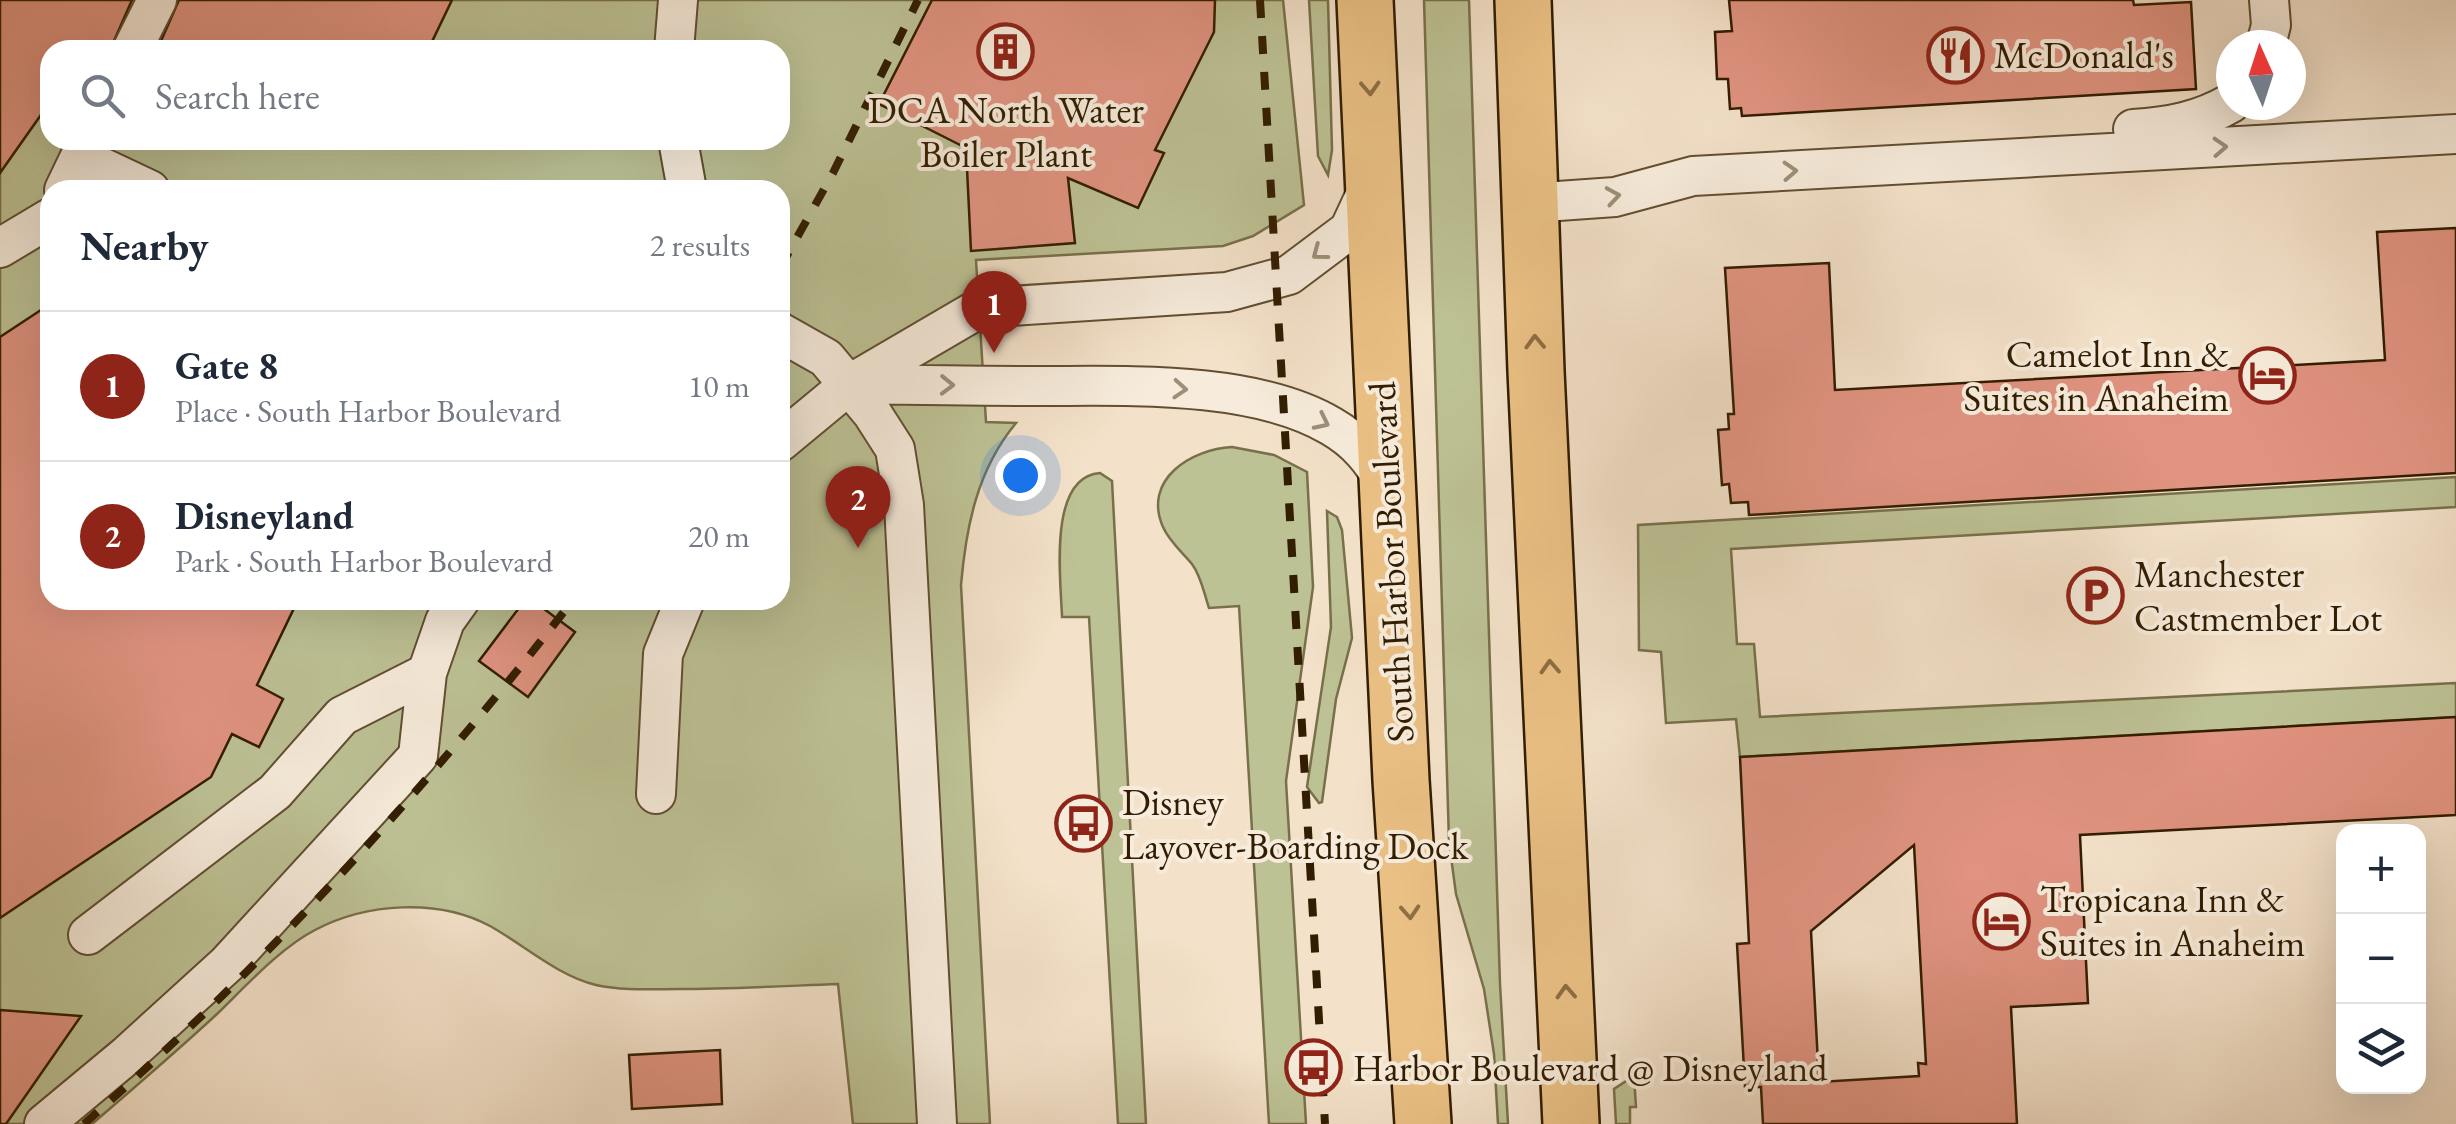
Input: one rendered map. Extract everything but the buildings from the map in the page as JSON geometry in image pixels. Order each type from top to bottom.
[{"type":"main road","name":"South Harbor Boulevard","points":[[1365,0],[1387,486],[1423,1124]]},
{"type":"main road","points":[[1523,0],[1571,1124]]},
{"type":"lane","points":[[137,40],[157,0]]},
{"type":"lane","points":[[675,40],[678,0]]},
{"type":"lane","points":[[2269,0],[2270,30]]},
{"type":"lane","points":[[1912,164],[1978,136],[2164,127],[2216,112]]},
{"type":"lane","points":[[1530,203],[1615,198],[1693,176],[2456,134]]},
{"type":"lane","points":[[680,150],[686,180]]},
{"type":"lane","points":[[77,162],[124,180]]},
{"type":"lane","points":[[790,434],[850,384],[980,308],[1228,292],[1289,274],[1348,230],[1374,176]]},
{"type":"lane","points":[[0,248],[40,224]]},
{"type":"lane","points":[[790,338],[826,358],[850,384],[896,449],[904,505],[937,1124]]},
{"type":"lane","points":[[850,384],[1147,387],[1281,405],[1328,424],[1372,458],[1387,486]]},
{"type":"lane","points":[[44,1124],[127,1056],[227,964],[418,756],[427,674],[445,621],[453,610]]},
{"type":"lane","points":[[656,794],[663,654],[681,610]]},
{"type":"lane","points":[[88,935],[275,792],[342,716],[427,674]]},
{"type":"green space","points":[[0,0],[1283,0],[1304,205],[1253,236],[1223,246],[976,260],[986,422],[1016,423],[992,460],[976,500],[961,585],[990,1124],[853,1124],[838,984],[699,989],[606,987],[568,975],[470,917],[402,907],[357,914],[302,938],[276,957],[92,1124],[0,1124]]},
{"type":"green space","points":[[1309,0],[1328,0],[1332,150],[1328,175],[1318,156]]},
{"type":"green space","points":[[1424,0],[1469,0],[1500,984],[1508,1124],[1498,1124],[1494,1054],[1484,989],[1456,894],[1449,842]]},
{"type":"green space","points":[[1232,447],[1274,455],[1307,472],[1313,587],[1286,781],[1306,1124],[1269,1124],[1239,606],[1209,608],[1198,574],[1172,542],[1158,510],[1159,495],[1175,470],[1201,454]]},
{"type":"green space","points":[[1100,473],[1112,481],[1146,1124],[1118,1124],[1089,617],[1062,617],[1060,557],[1064,511],[1083,479]]},
{"type":"green space","points":[[2456,477],[2456,507],[1731,549],[1737,644],[1754,644],[1760,717],[2456,683],[2456,717],[1740,757],[1736,719],[1666,723],[1661,652],[1639,650],[1638,525]]},
{"type":"green space","points":[[1327,511],[1337,517],[1342,530],[1352,638],[1336,699],[1319,803],[1307,787],[1331,627]]},
{"type":"green space","points":[[1634,1076],[1636,1107],[1630,1107],[1630,1124],[1616,1124],[1614,1089]]},
{"type":"railway","points":[[790,250],[833,173],[918,0]]},
{"type":"railway","points":[[1260,0],[1325,1124]]},
{"type":"railway","points":[[84,1124],[216,1002],[341,874],[460,740],[565,610]]},
{"type":"place","name":"DCA North Water Boiler Plant","points":[[1006,52]]},
{"type":"place","name":"McDonald's","points":[[1955,55]]},
{"type":"place","name":"Gate 8","points":[[994,353]]},
{"type":"place","name":"Camelot Inn & Suites in Anaheim","points":[[2268,376]]},
{"type":"place","name":"Disneyland","points":[[858,548]]},
{"type":"place","name":"Manchester Castmember Lot","points":[[2095,596]]},
{"type":"place","name":"Disney Layover-Boarding Dock","points":[[1083,824]]},
{"type":"place","name":"Tropicana Inn & Suites in Anaheim","points":[[2001,921]]},
{"type":"place","name":"Harbor Boulevard @ Disneyland","points":[[1314,1068]]}]
